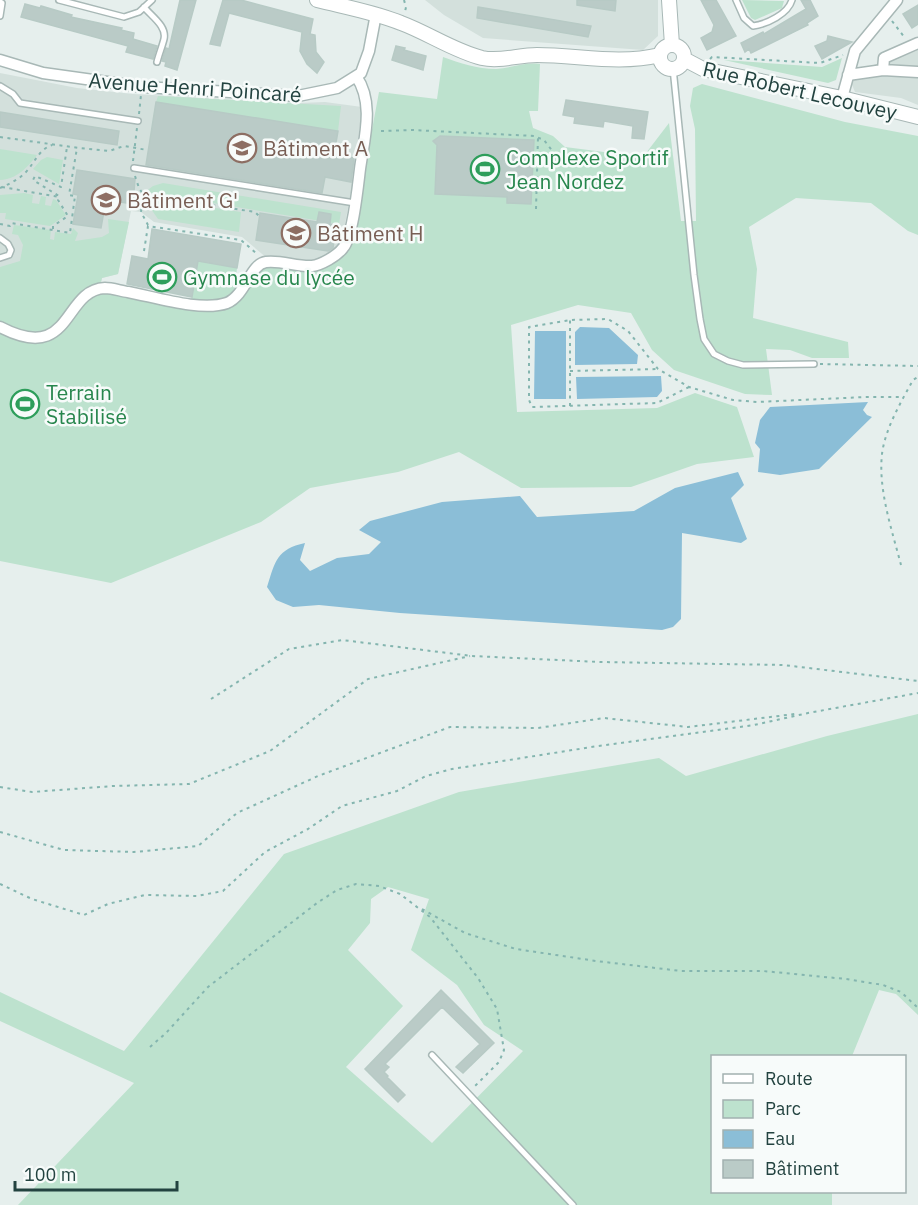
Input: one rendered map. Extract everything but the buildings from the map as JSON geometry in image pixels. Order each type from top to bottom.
[{"type":"street","points":[[317,0],[345,3],[421,31],[470,54],[491,59],[537,55],[615,60],[660,55]]},
{"type":"street","points":[[669,0],[672,45]]},
{"type":"street","points":[[842,98],[855,51],[897,0]]},
{"type":"street","points":[[0,327],[15,335],[47,336],[60,329],[83,297],[105,288],[189,304],[227,303],[240,294],[257,266],[266,262],[313,266],[328,260],[344,248],[349,235],[355,202],[367,101],[356,76],[364,66],[369,51],[376,14]]},
{"type":"street","points":[[672,45],[680,48],[684,59],[680,65],[673,68],[663,64],[660,55],[663,49],[672,45]]},
{"type":"street","points":[[883,70],[884,58],[915,45]]},
{"type":"street","name":"Rue Robert Lecouvey","points":[[684,59],[704,69],[842,98],[918,117]]},
{"type":"street","name":"Avenue Henri Poincaré","points":[[0,60],[43,73],[143,87],[298,96],[337,88],[356,76]]},
{"type":"street","points":[[848,75],[883,70],[918,72]]},
{"type":"lane","points":[[59,0],[124,17],[135,15],[152,0]]},
{"type":"lane","points":[[736,0],[744,18],[753,26],[776,17],[789,7],[792,0]]},
{"type":"lane","points":[[0,16],[2,2]]},
{"type":"lane","points":[[144,8],[164,28],[165,35],[157,62]]},
{"type":"lane","points":[[673,68],[694,276],[704,339],[714,354],[743,365],[814,364]]},
{"type":"lane","points":[[0,86],[13,94],[20,103],[138,120]]},
{"type":"lane","points":[[134,168],[355,202]]},
{"type":"lane","points":[[0,238],[8,244],[11,250],[9,255],[0,258]]},
{"type":"lane","points":[[432,1055],[573,1205]]},
{"type":"path","points":[[402,17],[406,7],[404,0]]},
{"type":"path","points":[[886,13],[915,45]]},
{"type":"path","points":[[704,69],[712,57],[820,63],[855,51]]},
{"type":"path","points":[[143,87],[134,147],[134,168],[139,188],[144,194],[255,212],[260,217]]},
{"type":"path","points":[[381,131],[413,130],[538,137],[550,145],[560,161]]},
{"type":"path","points":[[0,137],[109,151],[124,146],[147,150]]},
{"type":"path","points":[[536,209],[538,137]]},
{"type":"path","points":[[1,187],[13,182],[26,172],[38,155],[53,145]]},
{"type":"path","points":[[26,172],[61,187],[68,147]]},
{"type":"path","points":[[0,224],[10,226],[11,223],[70,232],[75,196],[69,195],[77,148]]},
{"type":"path","points":[[35,176],[33,180],[59,197]]},
{"type":"path","points":[[1,187],[59,197]]},
{"type":"path","points":[[144,194],[141,212],[148,226],[144,251]]},
{"type":"path","points":[[53,230],[53,226],[68,216],[58,201],[59,197]]},
{"type":"path","points":[[148,226],[241,240],[266,262]]},
{"type":"path","points":[[689,387],[657,403],[532,407],[529,400],[529,327],[570,320],[608,319],[628,331],[658,369],[689,387],[733,400],[757,402],[904,397]]},
{"type":"path","points":[[570,320],[570,406]]},
{"type":"path","points":[[814,364],[918,366]]},
{"type":"path","points":[[570,371],[658,369]]},
{"type":"path","points":[[901,565],[884,501],[882,454],[894,416],[913,380],[918,377]]},
{"type":"path","points":[[211,699],[289,649],[342,640],[472,656],[623,663],[783,665],[918,681]]},
{"type":"path","points":[[0,787],[32,792],[113,786],[189,784],[270,751],[368,679],[472,656]]},
{"type":"path","points":[[0,884],[32,899],[84,915],[108,904],[145,895],[197,896],[223,891],[265,852],[308,829],[342,806],[397,791],[426,776],[598,746],[754,725],[918,693]]},
{"type":"path","points":[[0,832],[64,850],[134,852],[198,846],[237,813],[318,776],[450,728],[538,728],[604,718],[688,727],[808,713]]},
{"type":"path","points":[[150,1047],[208,987],[316,903],[337,890],[356,884],[379,886],[400,894],[430,917],[478,978],[497,1009],[504,1050],[499,1062],[468,1094]]},
{"type":"path","points":[[415,905],[465,933],[516,949],[681,971],[763,971],[846,979],[883,985],[901,992],[918,1008]]},
{"type":"shaded area","points":[[425,0],[658,0],[658,36],[643,50],[483,38],[444,15]]},
{"type":"shaded area","points":[[918,48],[918,105],[901,98],[855,92],[848,75]]},
{"type":"shaded area","points":[[0,73],[77,88],[133,94],[300,103],[325,102],[362,107],[353,182],[344,229],[347,229],[339,248],[328,256],[312,262],[268,259],[242,237],[154,222],[141,212],[131,211],[118,274],[102,278],[100,286],[0,325]]},
{"type":"green space","points":[[742,0],[784,1],[782,8],[755,20],[751,18]]},
{"type":"green space","points":[[443,57],[489,69],[540,64],[538,111],[529,111],[533,128],[553,136],[565,147],[643,157],[669,123],[681,221],[696,221],[695,129],[690,106],[693,88],[702,84],[845,122],[918,136],[918,235],[908,231],[871,203],[796,198],[749,227],[757,269],[753,318],[848,342],[849,358],[812,358],[790,350],[766,349],[772,395],[745,394],[674,370],[652,350],[631,313],[578,305],[511,325],[517,412],[657,408],[695,393],[737,407],[754,457],[697,464],[631,487],[521,488],[459,452],[398,472],[310,488],[261,522],[111,583],[0,561],[0,331],[37,340],[83,300],[102,292],[228,307],[245,294],[261,266],[315,268],[353,232],[379,92],[437,99]]},
{"type":"green space","points":[[842,58],[836,80],[828,83],[724,60],[822,67]]},
{"type":"green space","points":[[158,96],[341,106],[338,131],[156,102]]},
{"type":"green space","points":[[0,149],[37,155],[21,172],[12,178],[0,180]]},
{"type":"green space","points":[[47,157],[63,160],[59,184],[33,169]]},
{"type":"green space","points":[[163,183],[341,212],[339,224],[145,192]]},
{"type":"green space","points":[[24,193],[33,195],[32,203],[39,204],[41,196],[46,197],[45,205],[51,206],[53,199],[56,200],[66,215],[50,226],[5,219],[6,213],[0,213],[0,195]]},
{"type":"green space","points":[[145,197],[241,212],[239,232],[158,219]]},
{"type":"green space","points":[[108,219],[129,222],[118,274],[102,278],[100,286],[63,322],[38,334],[19,333],[0,325],[0,267],[20,261],[23,245],[18,235],[12,234],[14,225],[51,230],[50,239],[54,240],[55,232],[71,234],[73,228],[78,233],[75,241],[102,237],[109,233]]},
{"type":"green space","points":[[198,261],[237,268],[234,297],[227,303],[191,300]]},
{"type":"green space","points":[[918,714],[918,1015],[896,994],[879,990],[852,1055],[711,1055],[711,1193],[832,1193],[832,1205],[18,1205],[134,1083],[0,1021],[0,992],[124,1051],[284,854],[459,792],[659,758],[686,776],[827,736]],"holes":[[[388,887],[429,899],[411,950],[457,985],[484,1025],[523,1051],[432,1143],[346,1067],[403,1006],[348,950],[370,923],[371,899]]]},
{"type":"water","points":[[580,327],[609,328],[638,355],[637,364],[575,365],[575,332]]},
{"type":"water","points":[[535,331],[566,331],[566,399],[534,399]]},
{"type":"water","points":[[661,376],[662,391],[657,397],[577,399],[576,377]]},
{"type":"water","points":[[868,402],[863,410],[872,417],[819,469],[780,475],[758,472],[760,449],[755,443],[760,420],[770,407]]},
{"type":"water","points":[[738,472],[744,485],[731,498],[747,539],[741,543],[682,533],[681,619],[673,627],[662,630],[400,613],[319,605],[293,607],[276,600],[267,587],[275,563],[288,549],[305,543],[300,560],[310,571],[337,558],[369,554],[381,542],[359,530],[370,521],[442,502],[520,496],[537,517],[634,511],[675,488]]},
{"type":"place","name":"Bâtiment A","points":[[242,148]]},
{"type":"place","name":"Complexe Sportif Jean Nordez","points":[[485,169]]},
{"type":"place","name":"Bâtiment G'","points":[[106,200]]},
{"type":"place","name":"Bâtiment H","points":[[296,233]]},
{"type":"place","name":"Gymnase du lycée","points":[[162,277]]},
{"type":"place","name":"Terrain Stabilisé","points":[[25,404]]}]
